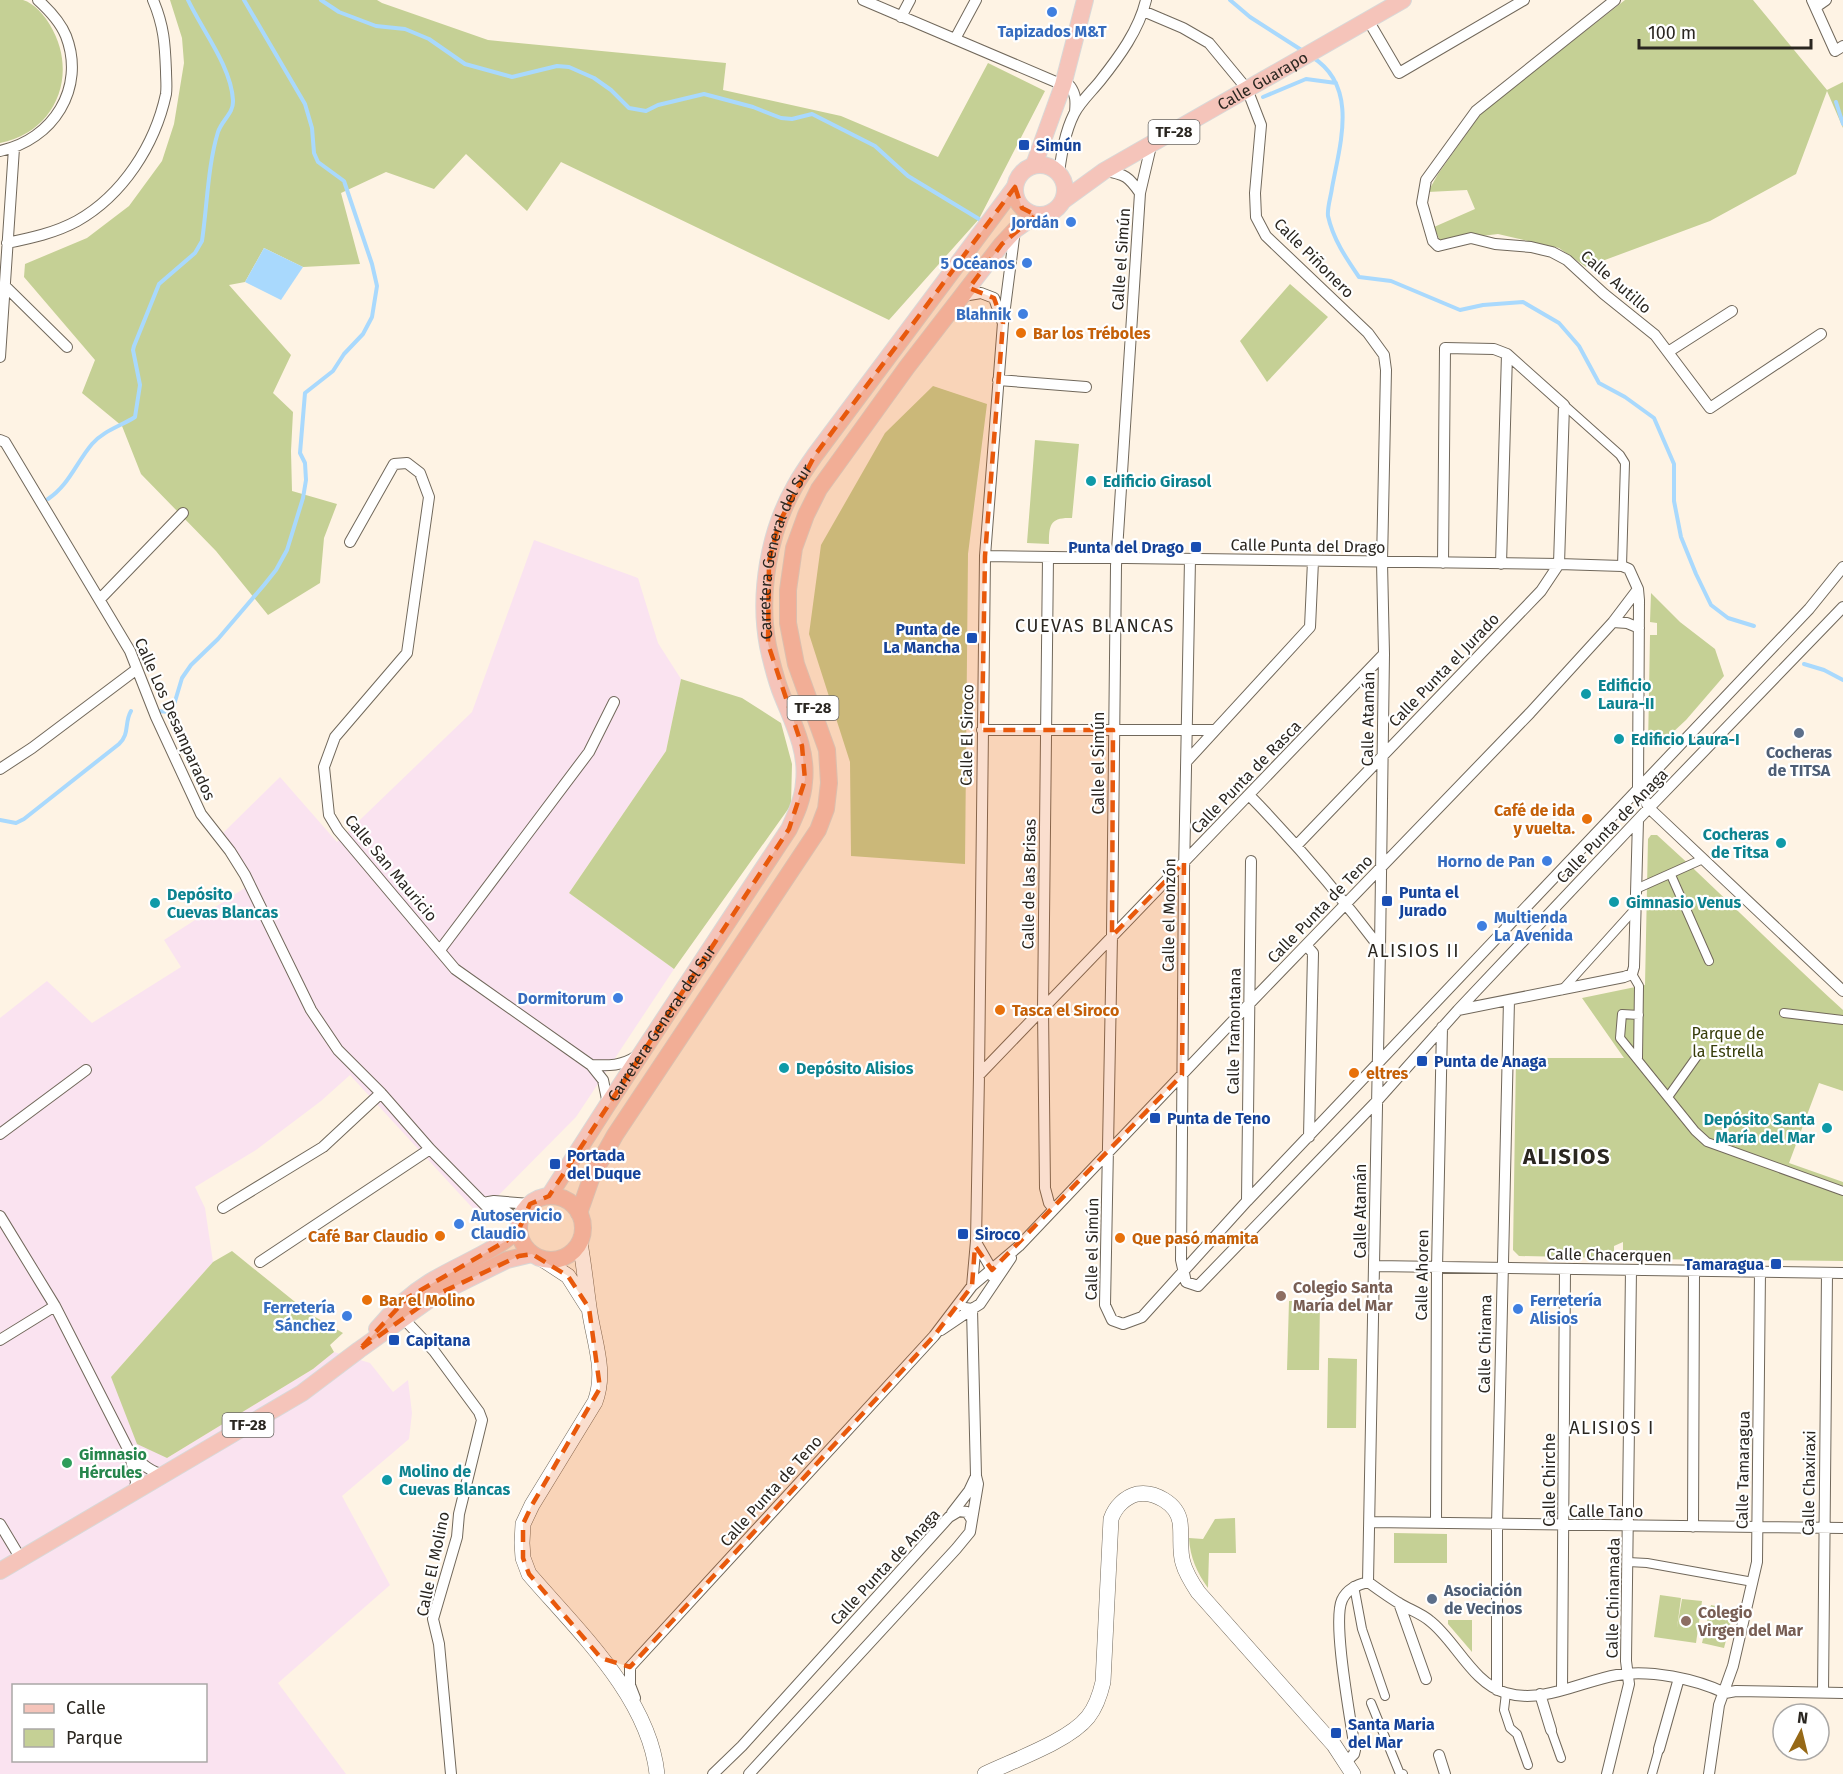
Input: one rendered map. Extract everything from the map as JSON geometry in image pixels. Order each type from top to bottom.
[{"type":"main road","name":"TF-28","points":[[1015,187],[1021,173],[1034,165],[1063,85],[1085,0]]},
{"type":"main road","name":"Calle Guarapo","points":[[1064,200],[1104,171],[1403,0]]},
{"type":"main road","points":[[1034,165],[1047,165],[1059,172],[1065,182],[1064,200]]},
{"type":"main road","points":[[1015,187],[1022,208],[1036,215]]},
{"type":"main road","name":"Carretera General del Sur","points":[[549,1196],[789,829],[801,802],[805,780],[802,746],[780,688],[768,644],[765,604],[769,561],[794,487],[815,455],[1015,187]]},
{"type":"main road","name":"TF-28","points":[[1036,215],[1055,210],[1064,200]]},
{"type":"main road","name":"Carretera General del Sur","points":[[579,1213],[592,1176],[615,1135],[818,830],[826,809],[829,783],[827,750],[796,664],[788,623],[788,590],[794,548],[806,515],[819,489],[907,367],[1002,244],[1015,230],[1036,215]]},
{"type":"main road","points":[[530,1204],[549,1196],[556,1197],[570,1202],[579,1213]]},
{"type":"main road","name":"TF-28","points":[[359,1350],[394,1308],[406,1298],[430,1282],[500,1245],[519,1225],[530,1204]]},
{"type":"main road","name":"TF-28","points":[[0,1571],[302,1393],[436,1295],[507,1260],[537,1256],[560,1259],[568,1256],[579,1243],[583,1229],[579,1213]]},
{"type":"main road","points":[[519,1225],[523,1243],[537,1256],[568,1276],[589,1308]]},
{"type":"main road","points":[[579,1243],[601,1366],[600,1388],[595,1402],[532,1505],[524,1524],[522,1543],[524,1558],[529,1574],[623,1686],[636,1708],[660,1771]]},
{"type":"main road","points":[[986,1774],[1072,1731],[1089,1716],[1103,1683],[1111,1519],[1118,1506],[1124,1501],[1143,1493],[1159,1497],[1170,1505],[1180,1520],[1180,1549],[1183,1563],[1198,1592],[1334,1745],[1349,1768]]},
{"type":"street","points":[[0,151],[14,148],[38,135],[56,117],[65,102],[71,83],[72,59],[66,35],[52,13],[38,0]]},
{"type":"street","points":[[7,243],[47,234],[76,221],[97,208],[120,187],[152,139],[166,92],[165,38],[153,0]]},
{"type":"street","points":[[863,0],[1070,86],[1074,91],[1075,112],[1063,144],[1059,172]]},
{"type":"street","points":[[901,17],[910,0]]},
{"type":"street","points":[[955,39],[976,0]]},
{"type":"street","points":[[1075,112],[1101,81],[1129,40],[1146,0]]},
{"type":"street","points":[[1368,20],[1399,74],[1524,0]]},
{"type":"street","points":[[1826,0],[1814,4],[1839,48]]},
{"type":"street","name":"Calle Autillo","points":[[1608,2],[1476,111],[1426,180],[1422,203],[1433,242],[1438,246],[1471,238],[1495,244],[1531,247],[1552,252],[1567,260],[1604,294],[1655,335],[1710,408],[1821,334]]},
{"type":"street","name":"Calle Piñonero","points":[[1143,11],[1183,28],[1209,43],[1247,89],[1261,125],[1255,193],[1256,217],[1266,237],[1368,333],[1384,355]]},
{"type":"street","name":"Calle el Simún","points":[[1124,1324],[1112,1320],[1104,1305],[1112,936],[1116,558],[1140,193],[1151,146]]},
{"type":"street","points":[[0,357],[14,148]]},
{"type":"street","name":"Calle el Simún","points":[[1104,171],[1119,173],[1130,179],[1140,193]]},
{"type":"street","name":"Calle El Siroco","points":[[972,1286],[976,1241],[979,1076],[985,556],[1003,323],[1015,230]]},
{"type":"street","points":[[5,286],[67,347]]},
{"type":"street","points":[[963,296],[981,293],[993,298],[1003,323]]},
{"type":"street","points":[[1668,352],[1732,311]]},
{"type":"street","points":[[1443,563],[1445,348],[1494,349],[1507,354],[1620,455],[1625,463],[1626,568],[1638,589],[1640,600],[1638,787],[1649,808],[1843,991]]},
{"type":"street","points":[[1501,564],[1507,354]]},
{"type":"street","name":"Calle Atamán","points":[[1368,1582],[1384,654],[1382,562],[1386,370],[1384,355]]},
{"type":"street","points":[[998,380],[1086,387]]},
{"type":"street","points":[[1559,564],[1564,405]]},
{"type":"street","name":"Calle Los Desamparados","points":[[0,440],[4,442],[130,651],[156,717],[201,814],[230,851],[245,875],[311,1010],[338,1050],[381,1093],[430,1149],[489,1209],[507,1212],[519,1225]]},
{"type":"street","name":"Calle San Mauricio","points":[[350,542],[394,465],[406,463],[420,473],[429,497],[407,653],[334,737],[324,767],[329,815],[338,830],[455,969],[591,1065],[603,1080],[608,1104]]},
{"type":"street","points":[[100,599],[183,513]]},
{"type":"street","name":"Calle Punta del Drago","points":[[985,556],[1559,564],[1626,568]]},
{"type":"street","name":"Calle de las Brisas","points":[[1048,557],[1043,1009],[1045,1188],[1049,1203],[1054,1209]]},
{"type":"street","name":"Calle el Monzón","points":[[1183,1272],[1181,1260],[1184,862],[1190,559]]},
{"type":"street","points":[[1187,761],[1310,627],[1312,561]]},
{"type":"street","name":"Calle Punta el Jurado","points":[[1297,845],[1541,591],[1559,564]]},
{"type":"street","name":"Calle Punta de Anaga","points":[[1124,1324],[1142,1317],[1247,1201],[1809,609],[1843,567]]},
{"type":"street","name":"Calle Punta de Teno","points":[[630,1667],[934,1336],[959,1300],[972,1286],[1019,1246],[1305,945],[1530,713],[1613,622],[1638,589]]},
{"type":"street","name":"Calle Punta de Anaga","points":[[1183,1272],[1186,1282],[1198,1286],[1376,1102],[1458,1010],[1843,607]]},
{"type":"street","points":[[1613,622],[1628,623],[1639,628]]},
{"type":"street","name":"Calle Punta de Rasca","points":[[979,1076],[1384,654]]},
{"type":"street","points":[[0,769],[32,748],[137,669]]},
{"type":"street","points":[[440,950],[590,752],[614,702]]},
{"type":"street","points":[[982,730],[1215,730]]},
{"type":"street","points":[[1249,795],[1297,845],[1380,948]]},
{"type":"street","points":[[1458,1010],[1628,975],[1634,967],[1638,820]]},
{"type":"street","points":[[1636,889],[1703,859]]},
{"type":"street","name":"Calle Tramontana","points":[[1247,1201],[1251,861]]},
{"type":"street","points":[[1671,875],[1709,961]]},
{"type":"street","points":[[1562,990],[1635,909]]},
{"type":"street","points":[[1305,945],[1313,953],[1309,1137]]},
{"type":"street","points":[[1628,975],[1640,986],[1638,1058]]},
{"type":"street","name":"Calle Chirama","points":[[1501,1691],[1497,1525],[1509,1000]]},
{"type":"street","points":[[1784,1013],[1843,1020]]},
{"type":"street","points":[[1639,1015],[1622,1014],[1620,1038],[1695,1131],[1707,1142],[1843,1191]]},
{"type":"street","name":"Calle Ahoren","points":[[1436,1523],[1437,1268],[1442,1028]]},
{"type":"street","points":[[1668,1097],[1700,1052]]},
{"type":"street","points":[[591,1065],[615,1066],[628,1062],[642,1053]]},
{"type":"street","points":[[0,1134],[86,1070]]},
{"type":"street","points":[[223,1208],[323,1147],[381,1093]]},
{"type":"street","points":[[260,1262],[430,1149]]},
{"type":"street","points":[[483,1203],[494,1201],[530,1204]]},
{"type":"street","points":[[0,1216],[55,1306],[129,1451],[136,1482],[133,1494]]},
{"type":"street","name":"Calle El Siroco","points":[[976,1241],[992,1270]]},
{"type":"street","name":"Calle Punta de Teno","points":[[934,1336],[980,1304],[1019,1246]]},
{"type":"street","name":"Calle Chacerquen","points":[[1375,1266],[1843,1273]]},
{"type":"street","name":"Calle Chirche","points":[[1562,1690],[1565,1269]]},
{"type":"street","points":[[986,1296],[992,1270]]},
{"type":"street","name":"Calle Chinamada","points":[[1607,1774],[1629,1684],[1626,1661],[1631,1270]]},
{"type":"street","points":[[1693,1527],[1694,1271]]},
{"type":"street","name":"Calle Tamaragua","points":[[1709,1774],[1719,1705],[1730,1692],[1733,1666],[1757,1562],[1760,1271]]},
{"type":"street","name":"Calle Chaxiraxi","points":[[1823,1693],[1827,1273]]},
{"type":"street","points":[[749,1774],[970,1532],[978,1484],[972,1309],[965,1307],[959,1300]]},
{"type":"street","points":[[0,1340],[55,1306]]},
{"type":"street","name":"Calle El Molino","points":[[403,1318],[434,1351],[479,1412],[482,1420],[459,1514],[457,1537],[433,1620],[439,1644],[451,1774]]},
{"type":"street","points":[[948,1326],[958,1326],[972,1334]]},
{"type":"street","points":[[129,1451],[144,1467],[156,1474],[165,1475]]},
{"type":"street","points":[[949,1517],[969,1491],[976,1476]]},
{"type":"street","name":"Calle Punta de Anaga","points":[[713,1774],[742,1746],[949,1517],[959,1511],[967,1512],[972,1520]]},
{"type":"street","name":"Calle Tano","points":[[1370,1522],[1843,1528]]},
{"type":"street","points":[[0,1524],[21,1559]]},
{"type":"street","points":[[1628,1562],[1647,1563],[1753,1582]]},
{"type":"street","points":[[1349,1768],[1355,1750],[1338,1625],[1342,1600],[1354,1586],[1368,1582],[1431,1621],[1480,1676],[1501,1691],[1521,1696],[1578,1687],[1628,1673],[1679,1678],[1730,1692],[1843,1693]]},
{"type":"street","points":[[1354,1586],[1362,1629],[1385,1696]]},
{"type":"street","points":[[1399,1603],[1426,1679]]},
{"type":"street","points":[[601,1658],[613,1665],[630,1667],[630,1685],[634,1693],[636,1708]]},
{"type":"street","points":[[1652,1774],[1679,1678]]},
{"type":"street","points":[[1501,1691],[1510,1728],[1517,1734],[1528,1765]]},
{"type":"street","points":[[1540,1694],[1561,1758]]},
{"type":"street","points":[[1371,1703],[1402,1774]]},
{"type":"street","points":[[722,1774],[735,1760],[742,1746]]},
{"type":"street","points":[[1439,1755],[1445,1774]]},
{"type":"highlighted area","points":[[1015,187],[1022,208],[1036,215],[1002,244],[969,288],[994,298],[1003,323],[985,556],[982,730],[1113,730],[1112,936],[1184,862],[1182,1075],[992,1270],[975,1246],[972,1286],[934,1336],[630,1667],[601,1658],[529,1574],[523,1558],[523,1524],[600,1388],[589,1308],[568,1276],[532,1254],[519,1256],[436,1295],[359,1350],[407,1298],[506,1241],[519,1229],[530,1204],[549,1196],[789,829],[805,780],[802,746],[768,644],[769,561],[779,523],[815,455]]},
{"type":"shaded area","points":[[534,540],[638,578],[658,643],[681,679],[666,751],[569,893],[674,969],[576,1117],[479,1215],[350,1075],[321,1101],[256,1150],[195,1187],[205,1208],[213,1262],[111,1377],[167,1458],[313,1369],[334,1352],[370,1363],[393,1392],[408,1380],[412,1413],[409,1439],[342,1496],[390,1585],[278,1683],[346,1774],[0,1774],[0,1018],[47,981],[92,1023],[181,967],[164,940],[254,882],[223,833],[280,777],[337,842],[472,712]]},
{"type":"green space","points":[[0,0],[23,0],[39,10],[59,43],[62,81],[49,113],[36,127],[20,137],[0,143]]},
{"type":"green space","points":[[170,0],[377,0],[488,40],[726,63],[723,90],[841,116],[938,157],[988,63],[1045,91],[979,219],[889,320],[561,162],[527,211],[466,154],[434,189],[386,172],[341,193],[360,264],[303,267],[264,248],[245,282],[229,285],[291,355],[273,393],[293,412],[292,491],[337,504],[324,538],[320,583],[268,615],[216,551],[141,474],[122,426],[82,393],[95,360],[24,277],[25,264],[87,238],[129,206],[162,161],[174,124],[184,63],[182,38]]},
{"type":"green space","points":[[1625,0],[1753,0],[1827,90],[1843,82],[1843,128],[1827,91],[1796,174],[1710,221],[1586,267],[1559,248],[1498,234],[1440,241],[1434,227],[1475,209],[1467,190],[1428,192],[1482,112]]},
{"type":"green space","points":[[1290,284],[1328,317],[1267,382],[1240,341]]},
{"type":"green space","points":[[933,386],[987,404],[968,554],[965,864],[851,856],[850,762],[809,634],[821,545],[885,433]]},
{"type":"green space","points":[[1035,440],[1079,444],[1072,518],[1059,519],[1052,523],[1049,544],[1027,543]]},
{"type":"green space","points":[[1651,593],[1680,622],[1715,649],[1724,676],[1686,720],[1657,747],[1648,747],[1650,635],[1657,635],[1657,623],[1650,622]]},
{"type":"green space","points":[[681,679],[742,698],[781,723],[792,764],[791,805],[674,969],[569,893],[666,751]]},
{"type":"green space","name":"Parque de la Estrella","points":[[1651,835],[1657,835],[1843,1010],[1843,1091],[1819,1083],[1789,1163],[1843,1182],[1843,1261],[1639,1259],[1639,1251],[1623,1250],[1623,1242],[1614,1246],[1614,1258],[1519,1256],[1513,1250],[1516,1058],[1624,1058],[1582,998],[1645,985],[1648,839]]},
{"type":"green space","points":[[232,1251],[310,1314],[343,1333],[330,1345],[334,1352],[313,1369],[167,1458],[137,1444],[111,1377],[213,1262]]},
{"type":"green space","points":[[1289,1301],[1320,1301],[1319,1370],[1287,1370]]},
{"type":"green space","points":[[1328,1358],[1357,1359],[1356,1428],[1327,1428]]},
{"type":"green space","points":[[1235,1518],[1236,1553],[1209,1553],[1208,1588],[1195,1564],[1189,1538],[1203,1539],[1215,1519]]},
{"type":"green space","points":[[1394,1533],[1447,1534],[1447,1563],[1394,1563]]},
{"type":"green space","points":[[1660,1595],[1681,1598],[1677,1628],[1682,1599],[1702,1601],[1696,1643],[1654,1637]]},
{"type":"green space","points":[[1711,1605],[1734,1610],[1724,1648],[1702,1643]]},
{"type":"green space","points":[[1448,1620],[1472,1620],[1472,1652],[1448,1624]]},
{"type":"water","points":[[264,248],[303,267],[281,300],[245,282]]},
{"type":"waterway","points":[[48,499],[61,487],[96,439],[135,417],[140,385],[134,346],[159,284],[195,253],[202,241],[215,144],[218,132],[232,109],[233,100],[222,61],[188,0]]},
{"type":"waterway","points":[[157,711],[170,712],[182,678],[191,665],[218,639],[264,585],[287,550],[303,498],[306,480],[305,463],[300,453],[305,393],[333,371],[344,354],[363,334],[372,317],[377,286],[372,264],[344,181],[318,162],[314,153],[312,128],[305,104],[244,0]]},
{"type":"waterway","points":[[321,0],[339,12],[376,26],[405,29],[429,39],[465,64],[512,77],[557,66],[569,67],[594,78],[611,90],[629,108],[646,111],[658,105],[704,94],[753,107],[781,118],[792,119],[812,114],[875,146],[908,176],[979,219]]},
{"type":"waterway","points":[[1230,0],[1250,17],[1303,51]]},
{"type":"waterway","points":[[1312,57],[1327,69],[1336,84],[1341,100],[1342,135],[1328,216],[1337,240],[1359,277],[1391,281],[1460,310],[1483,305],[1523,302],[1559,323],[1579,346],[1599,383],[1625,397],[1654,418],[1674,464],[1674,501],[1681,537],[1696,574],[1711,605],[1728,618],[1754,626]]},
{"type":"waterway","points":[[1263,97],[1306,79],[1336,83]]},
{"type":"waterway","points":[[1836,102],[1843,124]]},
{"type":"waterway","points":[[1804,664],[1824,670],[1843,680]]},
{"type":"waterway","points":[[0,820],[16,823],[24,819],[119,744],[125,736],[131,711]]},
{"type":"place","name":"Tapizados M&T","points":[[1052,12]]},
{"type":"place","name":"Simún","points":[[1024,145]]},
{"type":"place","name":"Jordán","points":[[1071,222]]},
{"type":"place","name":"5 Océanos","points":[[1027,263]]},
{"type":"place","name":"Blahnik","points":[[1023,314]]},
{"type":"place","name":"Bar los Tréboles","points":[[1021,333]]},
{"type":"place","name":"Edificio Girasol","points":[[1091,481]]},
{"type":"place","name":"Punta del Drago","points":[[1196,547]]},
{"type":"place","name":"Punta de La Mancha","points":[[972,638]]},
{"type":"place","name":"Edificio Laura-II","points":[[1586,694]]},
{"type":"place","name":"Cocheras de TITSA","points":[[1799,733]]},
{"type":"place","name":"Edificio Laura-I","points":[[1619,739]]},
{"type":"place","name":"Café de ida y vuelta.","points":[[1587,819]]},
{"type":"place","name":"Cocheras de Titsa","points":[[1781,843]]},
{"type":"place","name":"Horno de Pan","points":[[1547,861]]},
{"type":"place","name":"Punta el Jurado","points":[[1387,901]]},
{"type":"place","name":"Gimnasio Venus","points":[[1614,902]]},
{"type":"place","name":"Depósito Cuevas Blancas","points":[[155,903]]},
{"type":"place","name":"Multienda La Avenida","points":[[1482,926]]},
{"type":"place","name":"Dormitorum","points":[[618,998]]},
{"type":"place","name":"Tasca el Siroco","points":[[1000,1010]]},
{"type":"place","name":"Punta de Anaga","points":[[1422,1061]]},
{"type":"place","name":"Depósito Alisios","points":[[784,1068]]},
{"type":"place","name":"eltres","points":[[1354,1073]]},
{"type":"place","name":"Punta de Teno","points":[[1155,1118]]},
{"type":"place","name":"Depósito Santa María del Mar","points":[[1827,1128]]},
{"type":"place","name":"Portada del Duque","points":[[555,1164]]},
{"type":"place","name":"Autoservicio Claudio","points":[[459,1224]]},
{"type":"place","name":"Siroco","points":[[963,1234]]},
{"type":"place","name":"Café Bar Claudio","points":[[440,1236]]},
{"type":"place","name":"Que pasó mamita","points":[[1120,1238]]},
{"type":"place","name":"Tamaragua","points":[[1776,1264]]},
{"type":"place","name":"Colegio Santa María del Mar","points":[[1281,1296]]},
{"type":"place","name":"Bar el Molino","points":[[367,1300]]},
{"type":"place","name":"Ferretería Alisios","points":[[1518,1309]]},
{"type":"place","name":"Ferretería Sánchez","points":[[347,1316]]},
{"type":"place","name":"Capitana","points":[[394,1340]]},
{"type":"place","name":"Gimnasio Hércules","points":[[67,1463]]},
{"type":"place","name":"Molino de Cuevas Blancas","points":[[387,1480]]},
{"type":"place","name":"Asociación de Vecinos","points":[[1432,1599]]},
{"type":"place","name":"Colegio Virgen del Mar","points":[[1686,1621]]},
{"type":"place","name":"Santa Maria del Mar","points":[[1336,1733]]},
{"type":"district","name":"CUEVAS BLANCAS","points":[[1095,626]]},
{"type":"district","name":"ALISIOS II","points":[[1414,951]]},
{"type":"district","name":"ALISIOS","points":[[1567,1156]]},
{"type":"district","name":"ALISIOS I","points":[[1612,1428]]}]
